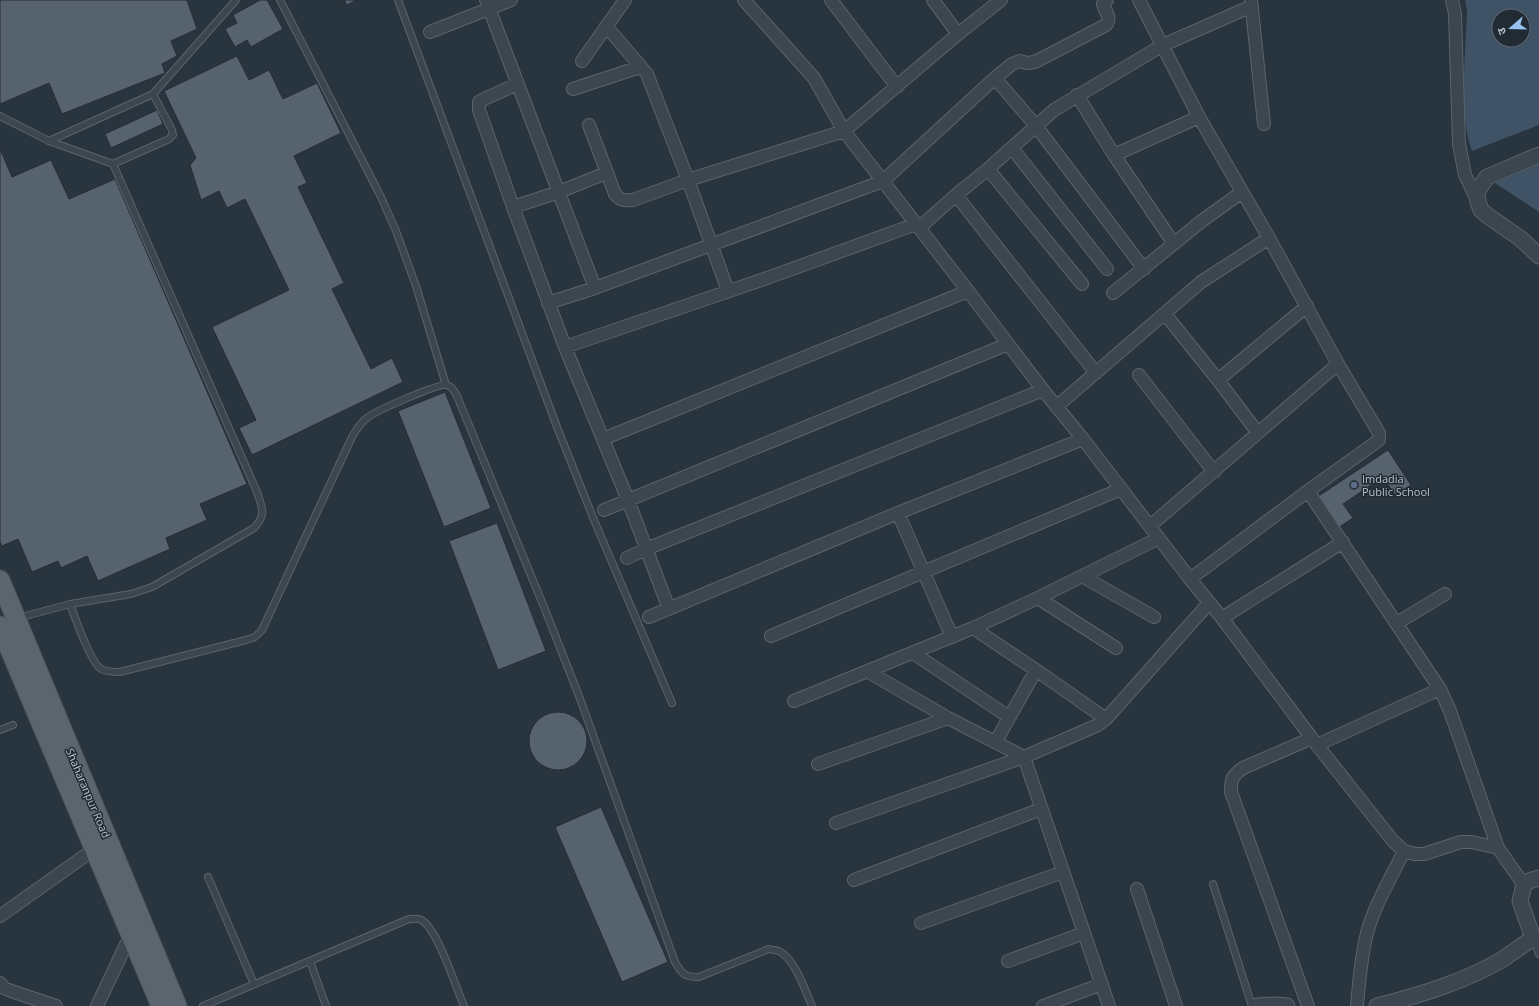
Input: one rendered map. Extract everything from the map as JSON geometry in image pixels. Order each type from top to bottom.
[{"type":"main road","name":"Shaharanpur Road","points":[[0,580],[6,622],[101,844],[177,1006]]},
{"type":"main road","name":"Shaharanpur Road","points":[[101,844],[131,934],[161,1006]]},
{"type":"street","points":[[430,32],[488,4],[511,0]]},
{"type":"street","points":[[582,61],[625,0]]},
{"type":"street","points":[[744,0],[814,78],[844,131],[1056,407],[1222,618],[1314,742],[1393,841],[1404,851],[1415,854],[1424,854],[1461,842],[1472,842],[1498,848]]},
{"type":"street","points":[[831,0],[897,87]]},
{"type":"street","points":[[933,0],[958,34]]},
{"type":"street","points":[[589,125],[615,194],[619,199],[625,201],[633,200],[688,180],[844,131],[958,34],[1002,0]]},
{"type":"street","points":[[548,303],[595,288],[883,181],[995,78],[1015,62],[1035,62],[1106,25],[1109,21],[1103,4],[1107,0]]},
{"type":"street","points":[[1139,0],[1199,117],[1269,238],[1338,364],[1379,433],[1379,440],[1190,579]]},
{"type":"street","points":[[1452,0],[1455,14],[1459,144],[1465,175],[1481,210],[1521,240],[1539,256]]},
{"type":"street","points":[[565,347],[918,226],[988,169],[1054,110],[1163,45],[1252,3],[1264,124]]},
{"type":"street","points":[[488,4],[595,288]]},
{"type":"street","points":[[606,26],[647,74],[688,180],[728,291]]},
{"type":"street","points":[[573,89],[640,67]]},
{"type":"street","points":[[995,78],[1036,126],[1144,269]]},
{"type":"street","points":[[517,84],[482,100],[479,105],[513,207],[548,303],[628,500],[669,609]]},
{"type":"street","points":[[1077,96],[1114,155],[1174,244]]},
{"type":"street","points":[[1114,155],[1199,117]]},
{"type":"street","points":[[1012,148],[1107,269]]},
{"type":"street","points":[[1478,202],[1478,192],[1487,177],[1539,155]]},
{"type":"street","points":[[988,169],[1082,284]]},
{"type":"street","points":[[513,207],[559,192],[606,173]]},
{"type":"street","points":[[1113,293],[1203,220],[1242,192]]},
{"type":"street","points":[[956,195],[1096,373]]},
{"type":"street","points":[[1056,407],[1213,273],[1269,238]]},
{"type":"street","points":[[603,439],[968,291]]},
{"type":"street","points":[[1218,380],[1307,306]]},
{"type":"street","points":[[1165,314],[1258,433]]},
{"type":"street","points":[[604,510],[1008,344]]},
{"type":"street","points":[[1150,526],[1338,364]]},
{"type":"street","points":[[1139,375],[1214,472]]},
{"type":"street","points":[[627,558],[646,549],[1043,390]]},
{"type":"street","points":[[649,617],[898,513],[1083,440]]},
{"type":"street","points":[[771,636],[1121,489]]},
{"type":"street","points":[[1308,491],[1440,689],[1448,706],[1498,848],[1524,885]]},
{"type":"street","points":[[898,513],[952,637]]},
{"type":"street","points":[[794,701],[973,628],[1038,598],[1159,538]]},
{"type":"street","points":[[1222,618],[1343,542]]},
{"type":"street","points":[[1082,576],[1154,616]]},
{"type":"street","points":[[1397,623],[1445,594]]},
{"type":"street","points":[[1038,598],[1116,648]]},
{"type":"street","points":[[836,824],[1024,758],[1090,730],[1106,719],[1209,603]]},
{"type":"street","points":[[973,628],[1106,719]]},
{"type":"street","points":[[913,653],[1009,717]]},
{"type":"street","points":[[996,742],[1036,670]]},
{"type":"street","points":[[868,671],[948,718],[1024,758],[1109,1006]]},
{"type":"street","points":[[1308,1006],[1231,792],[1231,782],[1234,774],[1243,768],[1314,742],[1440,689]]},
{"type":"street","points":[[818,764],[948,718]]},
{"type":"street","points":[[854,880],[1042,809]]},
{"type":"street","points":[[0,916],[101,844]]},
{"type":"street","points":[[1356,1006],[1363,949],[1367,933],[1378,904],[1404,851]]},
{"type":"street","points":[[921,923],[1063,872]]},
{"type":"street","points":[[1377,1006],[1418,995],[1454,982],[1503,959],[1533,938],[1520,901],[1524,885],[1529,881],[1539,878]]},
{"type":"street","points":[[1137,889],[1176,1006]]},
{"type":"street","points":[[1008,961],[1084,933]]},
{"type":"street","points":[[97,1006],[131,934]]},
{"type":"street","points":[[0,983],[4,988],[11,991],[56,1006]]},
{"type":"street","points":[[1044,1006],[1102,984]]},
{"type":"street","points":[[1257,1006],[1287,1006]]},
{"type":"lane","points":[[49,141],[153,94],[236,0]]},
{"type":"lane","points":[[280,0],[381,197],[396,231],[416,286],[446,385]]},
{"type":"lane","points":[[398,0],[557,427],[594,520],[672,703]]},
{"type":"lane","points":[[0,116],[49,141],[113,164],[174,135],[153,94]]},
{"type":"lane","points":[[6,622],[70,604],[131,594],[152,587],[254,528],[262,519],[262,508],[257,492],[113,164]]},
{"type":"lane","points":[[70,604],[94,660],[101,669],[110,672],[127,670],[255,637],[262,630],[358,426],[375,412],[435,387],[446,385],[452,388],[458,396],[579,696],[675,962],[681,972],[688,977],[699,977],[769,949],[779,952],[788,958],[795,968],[812,1006]]},
{"type":"lane","points":[[0,730],[13,725]]},
{"type":"lane","points":[[208,877],[254,984]]},
{"type":"lane","points":[[1213,884],[1252,1006]]},
{"type":"lane","points":[[203,1006],[409,919],[420,919],[428,925],[436,936],[464,1006]]},
{"type":"lane","points":[[1533,938],[1539,954]]},
{"type":"lane","points":[[310,961],[326,1006]]},
{"type":"water","points":[[1465,0],[1539,0],[1539,125],[1472,151],[1465,120],[1464,63],[1467,11]]},
{"type":"water","points":[[1539,164],[1539,212],[1495,183]]},
{"type":"building","points":[[0,0],[187,0],[197,29],[171,41],[177,56],[162,64],[165,73],[62,114],[49,83],[0,104]]},
{"type":"building","points":[[260,0],[267,0],[283,29],[251,47],[247,40],[235,47],[225,29],[237,23],[233,15]]},
{"type":"building","points":[[344,0],[356,0],[347,5]]},
{"type":"building","points":[[237,56],[249,80],[269,70],[283,99],[317,83],[341,133],[294,156],[307,183],[298,187],[344,283],[332,289],[371,369],[392,358],[403,382],[252,455],[239,428],[256,420],[212,327],[289,290],[245,199],[227,208],[219,191],[201,200],[190,165],[196,158],[164,91]]},
{"type":"building","points":[[157,110],[163,124],[111,148],[105,134]]},
{"type":"building","points":[[0,149],[12,177],[51,160],[69,199],[115,179],[247,484],[200,504],[207,520],[166,538],[170,549],[98,581],[87,556],[61,568],[58,561],[32,572],[18,539],[2,546],[0,542]]},
{"type":"building","points":[[445,392],[491,508],[444,527],[398,411]]},
{"type":"building","points":[[1388,450],[1411,485],[1395,495],[1383,477],[1343,504],[1353,518],[1338,528],[1317,497]]},
{"type":"building","points":[[497,523],[546,651],[498,670],[449,541]]},
{"type":"building","points":[[558,712],[569,714],[582,725],[585,730],[587,741],[585,752],[574,765],[569,768],[558,770],[547,768],[534,757],[531,752],[529,741],[531,730],[542,717],[547,714]]},
{"type":"building","points":[[601,807],[668,962],[622,982],[555,827]]},
{"type":"place","name":"Imdadia Public School","points":[[1354,485]]}]
